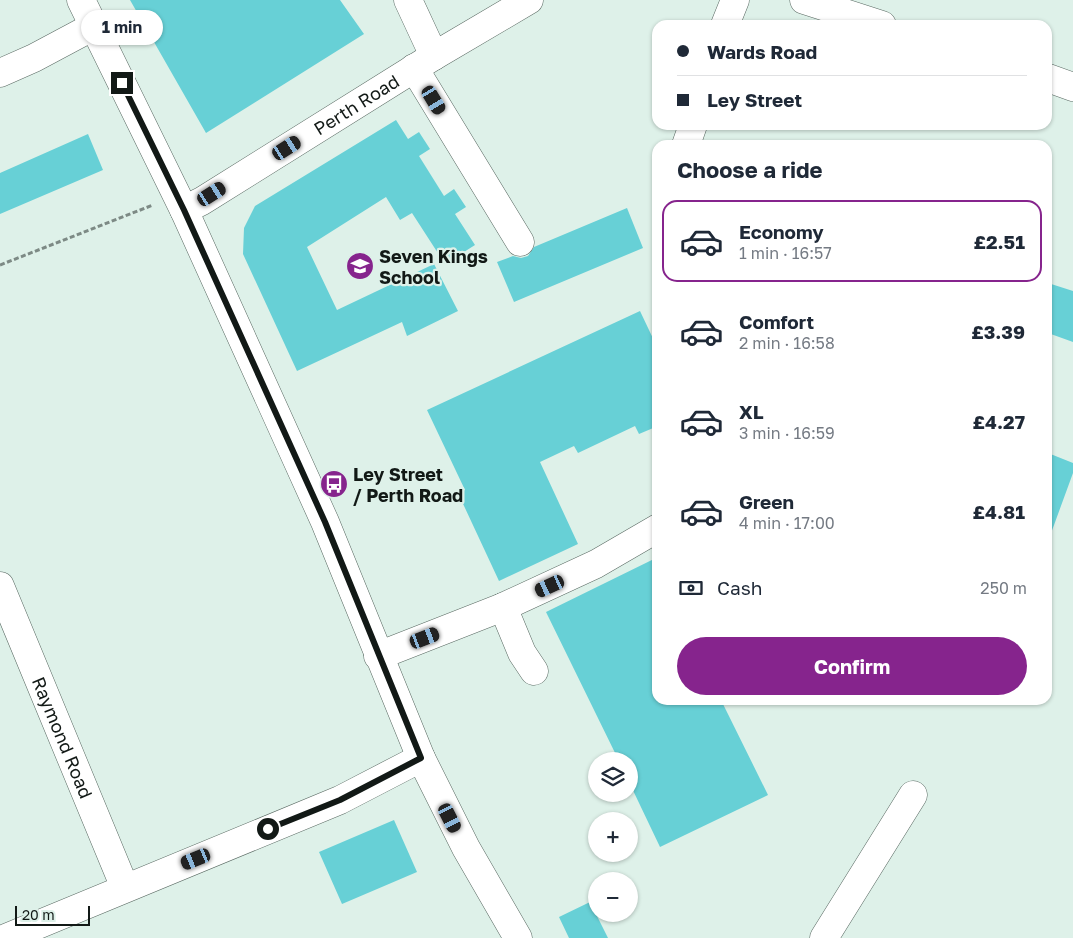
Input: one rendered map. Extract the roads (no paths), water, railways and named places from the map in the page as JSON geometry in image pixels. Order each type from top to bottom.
[{"type":"street","points":[[81,0],[181,202],[325,522],[421,758],[466,848],[518,938]]},
{"type":"street","points":[[408,0],[424,62],[520,242]]},
{"type":"street","name":"Perth Road","points":[[181,202],[202,201],[424,62],[529,0]]},
{"type":"street","points":[[727,20],[735,0]]},
{"type":"street","points":[[804,0],[866,20]]},
{"type":"street","points":[[0,72],[34,58],[94,26]]},
{"type":"street","points":[[1052,79],[1073,86]]},
{"type":"street","points":[[378,656],[503,607],[596,564],[652,531]]},
{"type":"street","name":"Raymond Road","points":[[0,586],[125,888]]},
{"type":"street","points":[[503,607],[522,654],[534,671]]},
{"type":"street","points":[[6,938],[340,800],[421,758]]},
{"type":"street","points":[[824,938],[913,794]]},
{"type":"place","name":"Seven Kings School","points":[[360,266]]},
{"type":"place","name":"Ley Street / Perth Road","points":[[334,484]]}]
